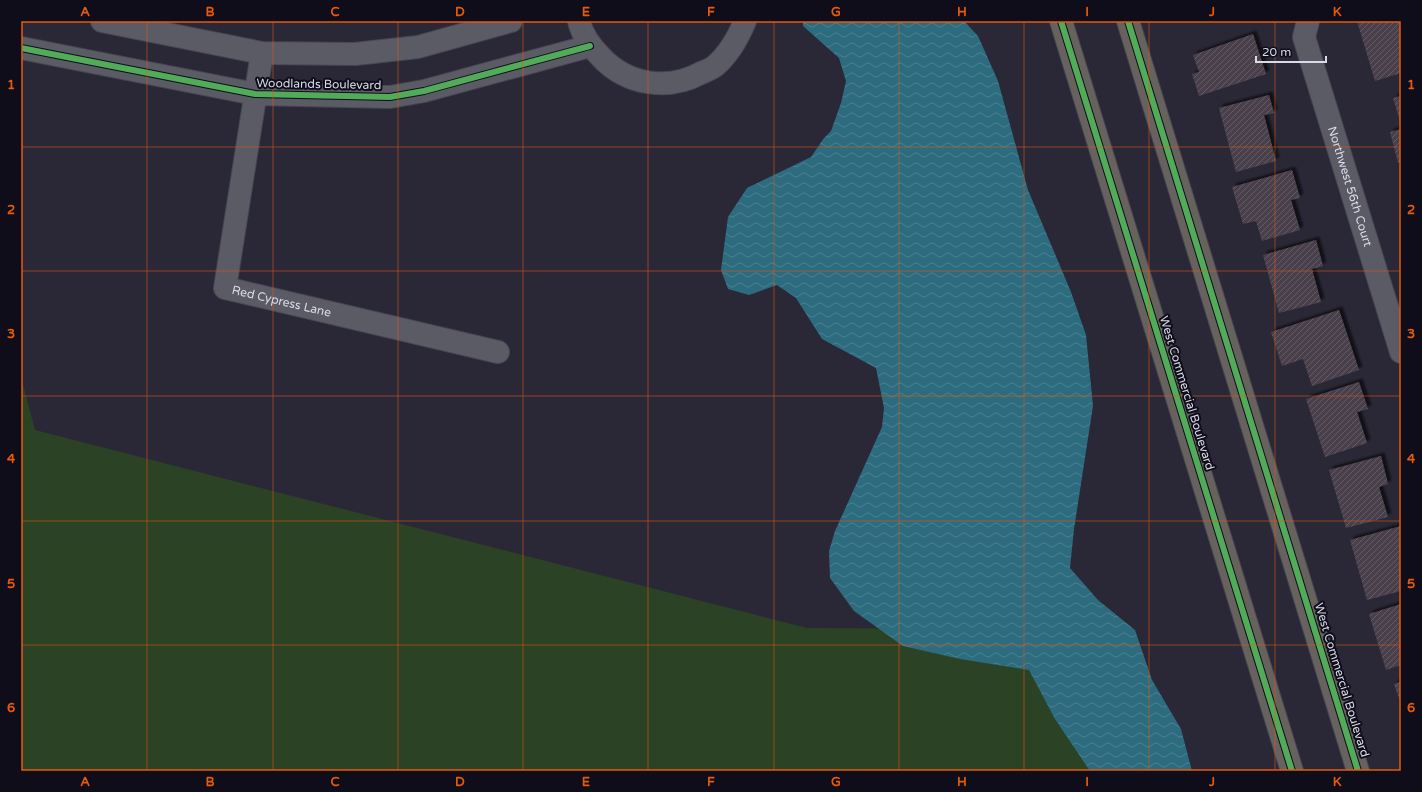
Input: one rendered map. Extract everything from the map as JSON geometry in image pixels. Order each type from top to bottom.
[{"type":"highway","name":"West Commercial Boulevard","points":[[1061,21],[1292,771]]},
{"type":"highway","name":"West Commercial Boulevard","points":[[1128,21],[1358,771]]},
{"type":"street","points":[[102,21],[262,53],[355,54],[418,47],[511,21]]},
{"type":"street","points":[[579,21],[590,46],[609,66],[634,79],[662,84],[689,80],[714,67],[733,47],[745,21]]},
{"type":"street","name":"Northwest 56th Court","points":[[1308,21],[1304,37],[1401,352]]},
{"type":"street","name":"Woodlands Boulevard","points":[[21,48],[255,94],[390,97],[424,91],[590,46]]},
{"type":"street","name":"Red Cypress Lane","points":[[262,53],[225,288],[498,352]]},
{"type":"green space","points":[[21,377],[35,430],[807,628],[1027,629],[1158,771],[21,771]]},
{"type":"water","points":[[803,21],[964,21],[978,36],[998,81],[1028,190],[1071,292],[1086,335],[1093,406],[1074,529],[1070,568],[1098,600],[1135,630],[1152,680],[1181,729],[1192,771],[1090,771],[1055,719],[1029,670],[960,659],[903,646],[854,611],[830,578],[829,551],[835,531],[882,427],[884,408],[876,368],[822,339],[796,298],[777,285],[749,295],[728,289],[721,270],[728,217],[747,188],[811,157],[824,138],[831,131],[841,103],[846,81],[839,58],[803,26]]},
{"type":"building","points":[[1357,21],[1401,21],[1401,73],[1375,81]]},
{"type":"building","points":[[1253,34],[1266,74],[1199,96],[1192,74],[1199,72],[1193,55]]},
{"type":"building","points":[[1269,95],[1274,113],[1264,115],[1276,161],[1236,172],[1219,108]]},
{"type":"building","points":[[1401,96],[1401,125],[1393,98]]},
{"type":"building","points":[[1401,129],[1401,162],[1398,163],[1390,132]]},
{"type":"building","points":[[1292,170],[1300,198],[1291,200],[1300,230],[1262,241],[1256,221],[1243,224],[1232,187]]},
{"type":"building","points":[[1316,240],[1323,266],[1312,269],[1321,302],[1279,313],[1263,255]]},
{"type":"building","points":[[1339,310],[1359,370],[1312,386],[1303,359],[1282,366],[1271,332]]},
{"type":"building","points":[[1359,382],[1368,409],[1357,412],[1367,443],[1325,457],[1306,399]]},
{"type":"building","points":[[1381,456],[1388,484],[1379,487],[1388,517],[1346,528],[1329,470]]},
{"type":"building","points":[[1401,526],[1401,591],[1367,600],[1350,540]]},
{"type":"building","points":[[1401,604],[1401,665],[1386,670],[1369,614]]},
{"type":"building","points":[[1401,682],[1401,704],[1394,684]]},
{"type":"cycle path","points":[[1061,21],[1292,771]]},
{"type":"cycle path","points":[[1128,21],[1358,771]]},
{"type":"cycle path","points":[[21,48],[255,94],[390,97],[424,91],[590,46]]}]
